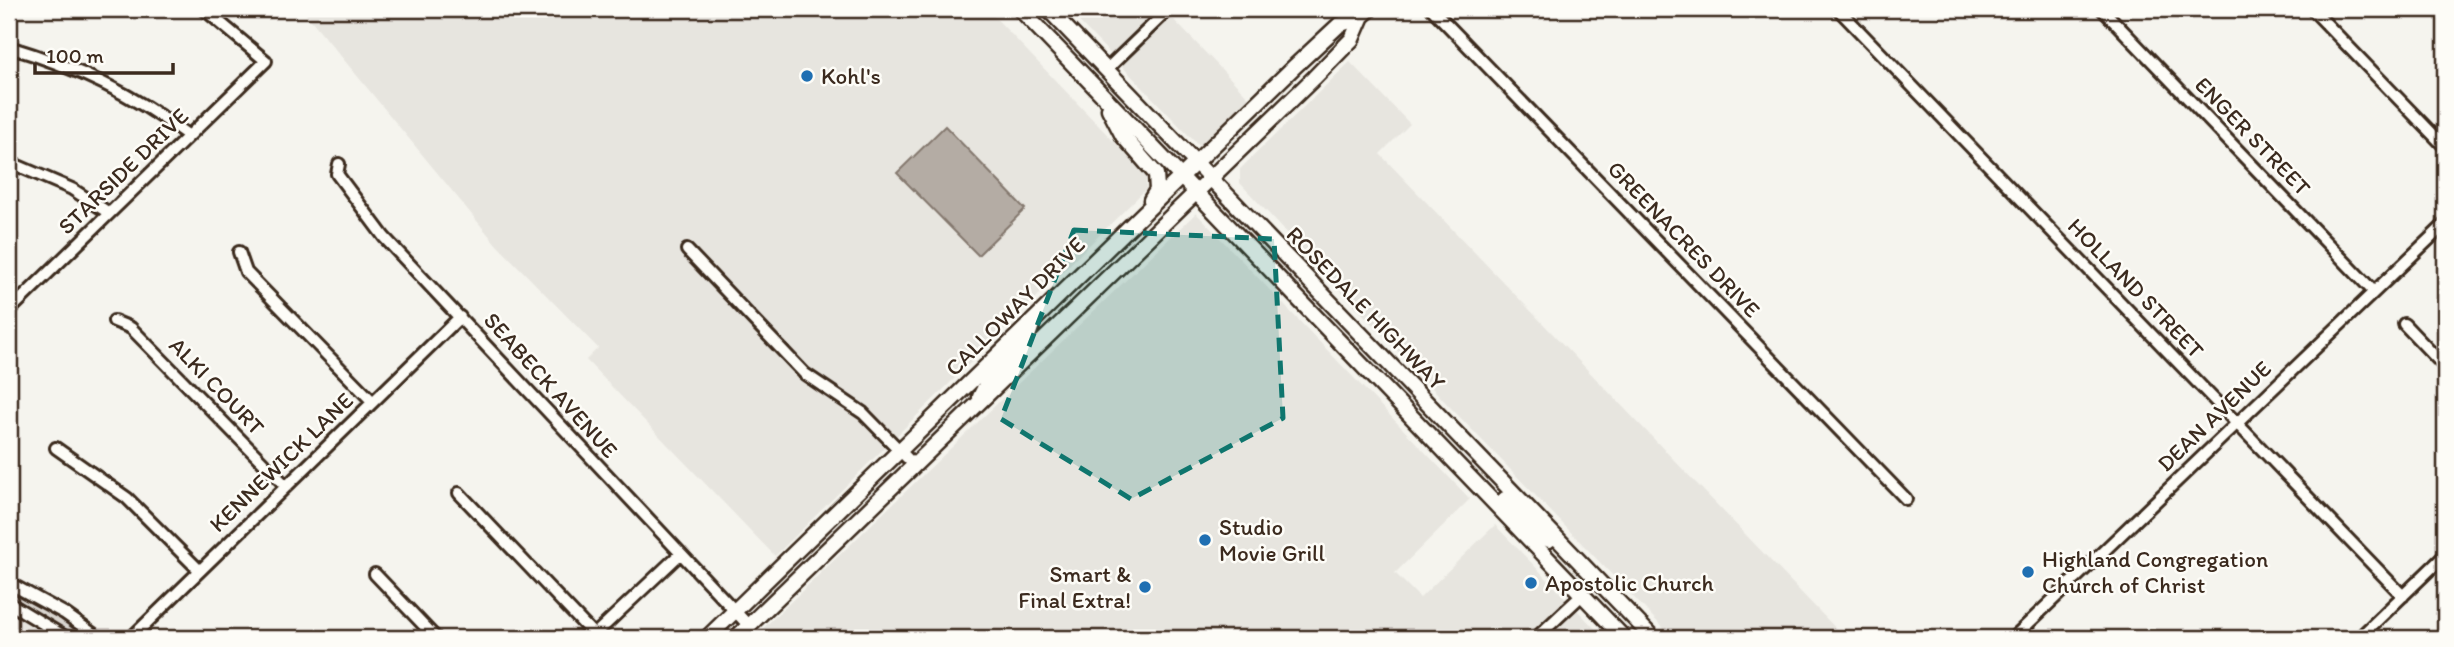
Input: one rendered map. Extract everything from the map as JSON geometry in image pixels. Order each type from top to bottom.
[{"type":"main road","name":"ROSEDALE HIGHWAY","points":[[1020,9],[1624,638]]},
{"type":"main road","name":"ROSEDALE HIGHWAY","points":[[1048,9],[1653,638]]},
{"type":"main road","name":"CALLOWAY DRIVE","points":[[707,638],[1180,176],[1339,25],[1366,12]]},
{"type":"main road","name":"CALLOWAY DRIVE","points":[[736,638],[1196,194],[1352,39],[1366,12]]},
{"type":"main road","points":[[1092,85],[1123,136],[1156,174],[1157,190],[1147,208]]},
{"type":"main road","points":[[974,408],[990,377],[1025,345],[1032,322]]},
{"type":"main road","points":[[1366,369],[1392,385],[1432,425],[1437,428],[1447,425]]},
{"type":"main road","points":[[1435,441],[1452,445],[1534,529],[1586,569]]},
{"type":"street","name":"STARSIDE DRIVE","points":[[9,311],[266,61],[204,9]]},
{"type":"street","points":[[1106,70],[1169,9]]},
{"type":"street","name":"GREENACRES DRIVE","points":[[1432,9],[1906,499]]},
{"type":"street","name":"HOLLAND STREET","points":[[1838,9],[2403,596]]},
{"type":"street","name":"ENGER STREET","points":[[2102,9],[2374,292]]},
{"type":"street","points":[[2312,9],[2445,147]]},
{"type":"street","points":[[9,47],[51,60],[107,83],[159,113],[188,136]]},
{"type":"street","points":[[9,162],[72,188],[109,213]]},
{"type":"street","name":"SEABECK AVENUE","points":[[339,164],[337,174],[365,215],[749,626]]},
{"type":"street","name":"DEAN AVENUE","points":[[2013,638],[2445,224]]},
{"type":"street","points":[[687,250],[806,374],[863,413],[914,465]]},
{"type":"street","points":[[239,252],[246,272],[373,402]]},
{"type":"street","points":[[9,293],[19,301]]},
{"type":"street","name":"KENNEWICK LANE","points":[[131,638],[460,317]]},
{"type":"street","name":"ALKI COURT","points":[[114,321],[131,328],[286,486]]},
{"type":"street","points":[[2404,324],[2445,367]]},
{"type":"street","points":[[56,448],[127,498],[199,570]]},
{"type":"street","points":[[459,493],[593,637],[681,554]]},
{"type":"street","points":[[2358,638],[2445,555]]},
{"type":"street","points":[[375,574],[436,638]]},
{"type":"street","points":[[9,583],[64,613],[99,638]]},
{"type":"street","points":[[1536,638],[1582,595]]},
{"type":"street","points":[[9,603],[67,638]]},
{"type":"highlighted area","points":[[1074,230],[1274,239],[1283,418],[1131,499],[1001,419]]},
{"type":"shaded area","points":[[302,9],[987,9],[1146,175],[1146,189],[775,556],[586,360],[598,348],[496,244]]},
{"type":"shaded area","points":[[1067,9],[1154,9],[1174,20],[1253,102],[1210,145],[1197,144]]},
{"type":"shaded area","points":[[1350,62],[1410,124],[1380,154],[1845,638],[1673,638],[1450,407],[1240,183],[1240,169]]},
{"type":"shaded area","points":[[945,126],[1025,209],[978,255],[897,173]]},
{"type":"shaded area","points":[[1196,213],[1470,499],[1395,573],[1420,598],[1495,525],[1604,638],[753,638]]},
{"type":"shaded area","points":[[9,587],[42,603],[92,638],[78,638],[9,595]]},
{"type":"shaded area","points":[[9,611],[25,617],[54,638],[9,638]]},
{"type":"place","name":"Kohl's","points":[[807,76]]},
{"type":"place","name":"Studio Movie Grill","points":[[1205,540]]},
{"type":"place","name":"Highland Congregation Church of Christ","points":[[2028,572]]},
{"type":"place","name":"Apostolic Church","points":[[1531,583]]},
{"type":"place","name":"Smart & Final Extra!","points":[[1145,587]]}]
